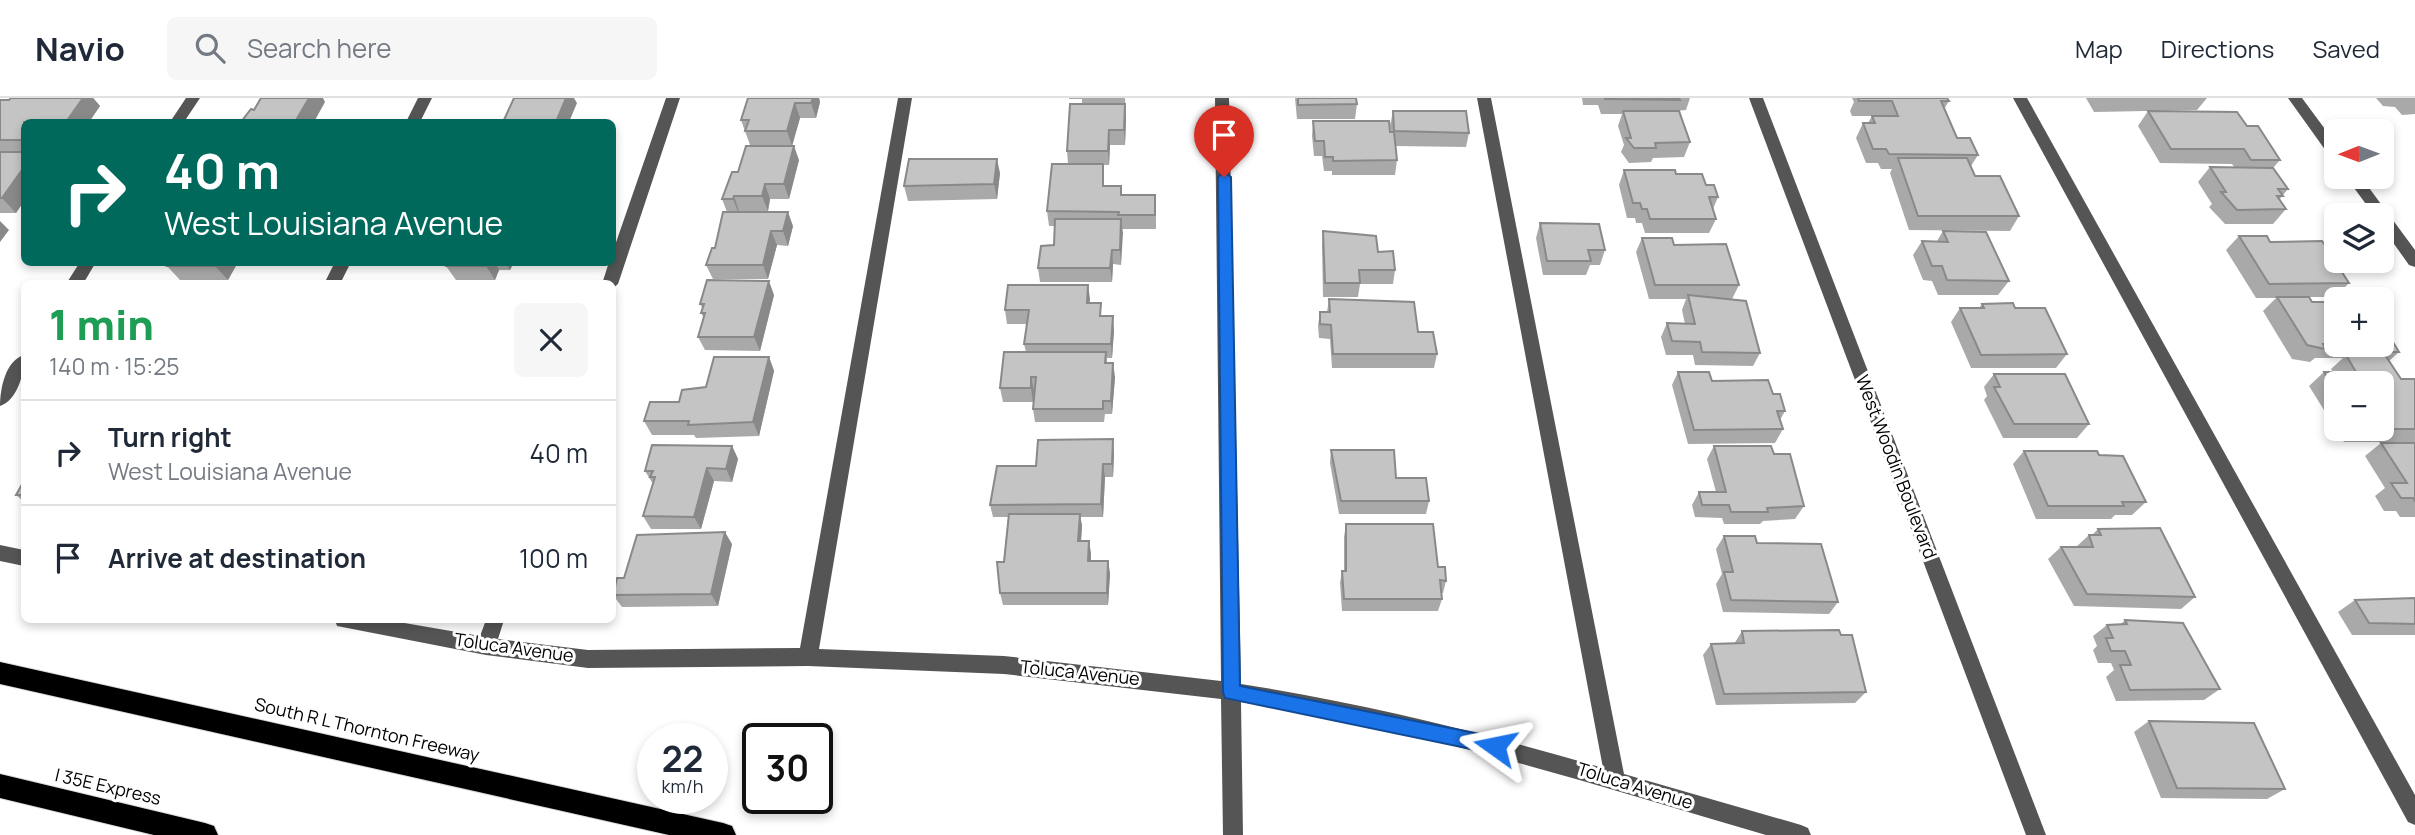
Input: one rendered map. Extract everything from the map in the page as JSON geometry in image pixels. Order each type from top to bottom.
[{"type":"highway","name":"South R L Thornton Freeway","points":[[0,673],[723,835]]},
{"type":"highway","name":"I 35E Express","points":[[0,786],[205,835]]},
{"type":"street","points":[[179,119],[193,98]]},
{"type":"street","points":[[414,119],[425,98]]},
{"type":"street","points":[[611,280],[673,98]]},
{"type":"street","points":[[808,657],[905,98]]},
{"type":"street","points":[[1222,98],[1233,835]]},
{"type":"street","points":[[1483,98],[1615,779]]},
{"type":"street","name":"West Woodin Boulevard","points":[[1756,98],[2036,835]]},
{"type":"street","points":[[2020,98],[2415,815]]},
{"type":"street","points":[[2295,98],[2324,138]]},
{"type":"street","points":[[2362,189],[2373,203]]},
{"type":"street","points":[[2394,232],[2415,261]]},
{"type":"street","points":[[0,399],[21,366]]},
{"type":"street","points":[[0,553],[21,557]]},
{"type":"street","name":"Toluca Avenue","points":[[360,623],[486,646],[588,659],[808,657],[1004,665],[1232,692],[1495,746],[1801,835]]},
{"type":"street","points":[[486,646],[494,623]]},
{"type":"building","points":[[83,98],[68,119],[21,119],[21,140],[0,140],[0,100]]},
{"type":"building","points":[[261,98],[309,98],[297,119],[243,119],[251,109],[254,110]]},
{"type":"building","points":[[514,98],[566,98],[557,119],[504,119]]},
{"type":"building","points":[[748,98],[813,98],[811,103],[795,103],[787,131],[745,131],[749,120],[741,120]]},
{"type":"building","points":[[1298,98],[1356,98],[1357,104],[1298,105]]},
{"type":"building","points":[[1679,98],[1680,100],[1605,99]]},
{"type":"building","points":[[1858,98],[1947,98],[1949,101],[1941,101],[1957,138],[1970,138],[1978,155],[1889,154],[1886,149],[1873,149],[1863,123],[1875,123],[1872,116],[1898,116],[1892,101],[1859,101]]},
{"type":"building","points":[[1070,104],[1125,104],[1124,130],[1109,130],[1108,151],[1067,151]]},
{"type":"building","points":[[1393,111],[1466,111],[1469,133],[1394,131]]},
{"type":"building","points":[[1623,111],[1679,111],[1690,142],[1655,143],[1656,148],[1634,148],[1626,138],[1631,138]]},
{"type":"building","points":[[2148,111],[2237,112],[2247,126],[2258,126],[2280,160],[2251,160],[2244,149],[2171,149]]},
{"type":"building","points":[[1313,121],[1389,121],[1390,132],[1394,132],[1397,160],[1333,161],[1333,157],[1325,157],[1324,141],[1315,141]]},
{"type":"building","points":[[746,146],[794,146],[784,184],[765,184],[762,196],[722,199],[732,172],[738,172]]},
{"type":"building","points":[[0,152],[21,152],[21,171],[0,198]]},
{"type":"building","points":[[1898,158],[1967,158],[1975,176],[2000,176],[2019,216],[1918,216]]},
{"type":"building","points":[[909,159],[997,159],[994,184],[904,186]]},
{"type":"building","points":[[1052,164],[1103,164],[1103,186],[1121,186],[1121,195],[1155,195],[1155,215],[1047,211]]},
{"type":"building","points":[[2210,167],[2273,168],[2288,189],[2278,189],[2283,196],[2277,196],[2286,209],[2237,210],[2221,192],[2226,192]]},
{"type":"building","points":[[1624,170],[1675,170],[1676,174],[1702,174],[1706,185],[1714,185],[1718,197],[1709,197],[1716,219],[1650,219],[1647,209],[1642,209],[1640,203],[1633,203]]},
{"type":"building","points":[[723,212],[788,212],[783,231],[771,231],[763,265],[706,265],[712,248],[715,248]]},
{"type":"building","points":[[1055,219],[1121,219],[1120,250],[1112,250],[1110,268],[1038,268],[1041,246],[1054,245]]},
{"type":"building","points":[[1540,223],[1599,224],[1605,250],[1588,250],[1591,261],[1547,261]]},
{"type":"building","points":[[1323,231],[1376,236],[1378,252],[1393,251],[1395,270],[1359,270],[1360,283],[1325,283]]},
{"type":"building","points":[[1943,231],[1986,232],[2009,281],[1947,280],[1942,266],[1932,266],[1922,241],[1948,242]]},
{"type":"building","points":[[2239,236],[2267,236],[2270,242],[2322,241],[2324,273],[2343,273],[2349,283],[2269,284]]},
{"type":"building","points":[[1642,238],[1672,238],[1674,245],[1726,244],[1739,285],[1655,285]]},
{"type":"building","points":[[707,280],[769,281],[754,337],[698,337],[705,313],[701,313],[704,304],[700,304]]},
{"type":"building","points":[[1008,285],[1088,285],[1087,303],[1101,303],[1100,316],[1113,316],[1111,344],[1024,344],[1029,310],[1005,310]]},
{"type":"building","points":[[1688,295],[1746,301],[1760,353],[1702,352],[1700,342],[1672,341],[1667,323],[1695,324]]},
{"type":"building","points":[[2277,297],[2309,297],[2312,302],[2324,302],[2324,349],[2307,345]]},
{"type":"building","points":[[1329,299],[1414,302],[1418,332],[1433,332],[1437,354],[1333,354],[1331,325],[1320,324],[1320,312],[1330,312]]},
{"type":"building","points":[[2013,303],[2015,308],[2045,308],[2067,354],[1981,355],[1960,308],[1984,308],[1982,304]]},
{"type":"building","points":[[1004,352],[1106,352],[1105,363],[1113,363],[1111,401],[1103,401],[1103,409],[1033,409],[1036,377],[1031,377],[1031,388],[1000,388]]},
{"type":"building","points":[[714,357],[769,357],[753,422],[688,425],[689,421],[644,421],[650,402],[679,402],[682,390],[706,387]]},
{"type":"building","points":[[2347,357],[2386,357],[2401,379],[2415,379],[2415,429],[2394,429],[2394,371],[2355,371]]},
{"type":"building","points":[[1678,372],[1709,372],[1712,381],[1768,380],[1773,394],[1780,394],[1785,411],[1777,411],[1783,429],[1694,430]]},
{"type":"building","points":[[1994,374],[2065,374],[2089,424],[2014,424],[1994,387],[2000,387]]},
{"type":"building","points":[[1113,439],[1112,464],[1103,464],[1101,504],[990,505],[997,466],[1036,466],[1038,440]]},
{"type":"building","points":[[2381,443],[2415,443],[2415,501],[2413,498],[2401,498],[2391,483],[2407,483]]},
{"type":"building","points":[[652,445],[732,446],[726,469],[707,468],[694,517],[643,516],[655,477],[650,477],[653,471],[645,471]]},
{"type":"building","points":[[1714,446],[1771,446],[1774,454],[1790,454],[1804,506],[1767,508],[1768,512],[1731,512],[1729,505],[1702,505],[1699,492],[1726,492]]},
{"type":"building","points":[[1331,450],[1394,450],[1396,478],[1426,478],[1429,501],[1341,501]]},
{"type":"building","points":[[2024,451],[2097,451],[2099,455],[2123,456],[2146,502],[2122,502],[2124,506],[2048,506]]},
{"type":"building","points":[[1009,514],[1080,514],[1078,541],[1089,541],[1088,561],[1108,561],[1107,593],[1000,593],[997,562],[1004,562]]},
{"type":"building","points":[[1346,524],[1433,524],[1438,567],[1445,567],[1446,581],[1440,580],[1442,599],[1344,599],[1342,571],[1346,571]]},
{"type":"building","points":[[2160,528],[2195,597],[2087,594],[2061,547],[2093,547],[2089,535],[2101,535],[2098,529]]},
{"type":"building","points":[[725,532],[711,594],[616,595],[617,578],[624,578],[637,535]]},
{"type":"building","points":[[1724,536],[1755,536],[1757,543],[1821,544],[1838,602],[1731,600],[1724,572],[1733,572]]},
{"type":"building","points":[[2415,598],[2415,624],[2369,623],[2355,600]]},
{"type":"building","points":[[2125,620],[2183,623],[2220,689],[2130,690],[2120,665],[2131,665],[2125,651],[2111,651],[2106,638],[2113,638],[2107,625],[2127,624]]},
{"type":"building","points":[[1839,630],[1841,635],[1852,635],[1866,692],[1724,694],[1711,644],[1744,643],[1742,631]]},
{"type":"building","points":[[2149,721],[2254,723],[2285,789],[2177,788]]},
{"type":"route","points":[[1224,177],[1232,692],[1285,700],[1495,746]]}]
